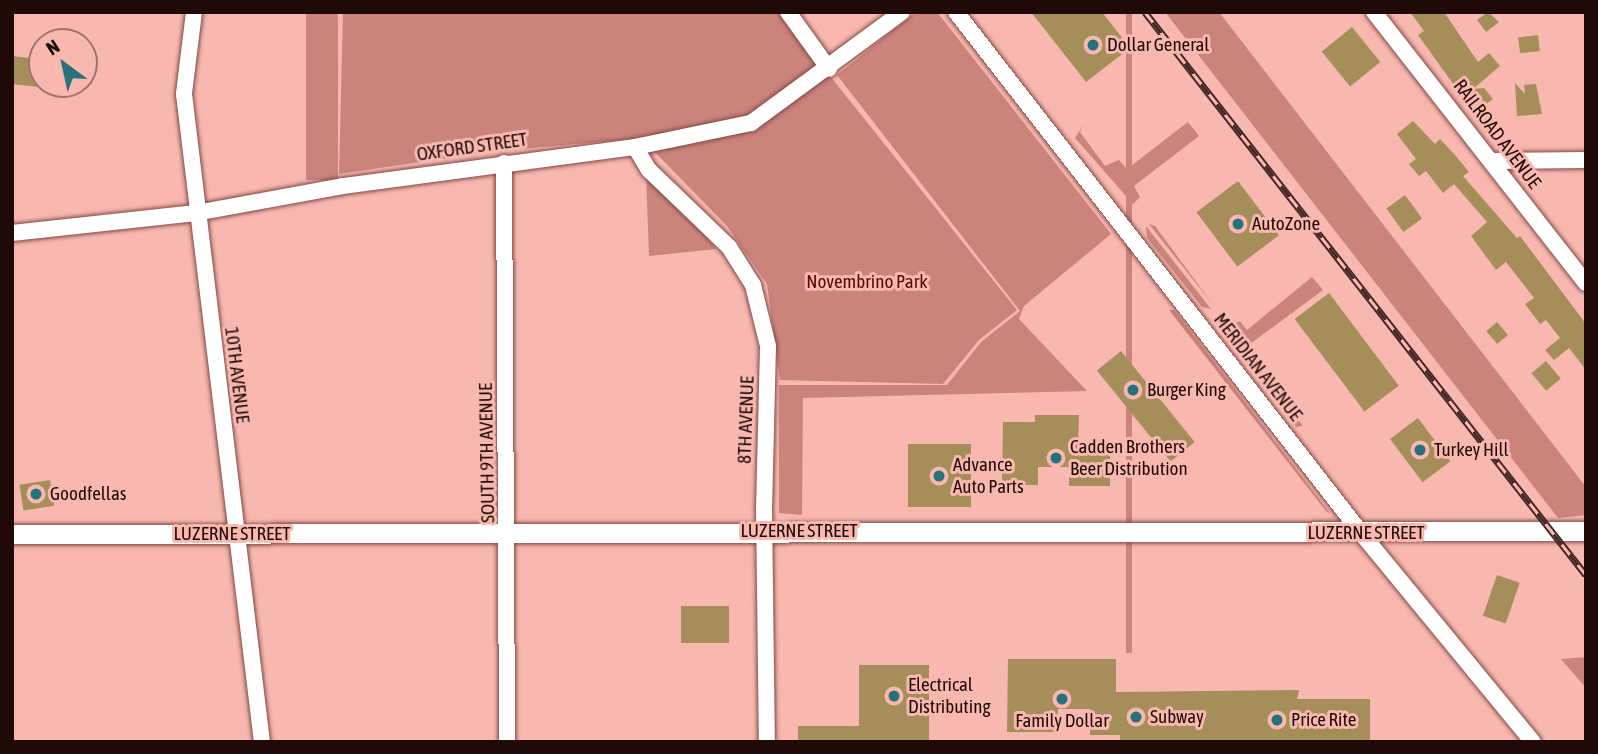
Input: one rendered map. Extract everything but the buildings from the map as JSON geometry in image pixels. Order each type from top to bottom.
[{"type":"street","name":"10TH AVENUE","points":[[194,12],[184,94],[196,213],[262,742]]},
{"type":"street","points":[[788,12],[829,69]]},
{"type":"street","name":"OXFORD STREET","points":[[12,233],[196,213],[504,163],[635,147],[751,123],[829,69],[902,12]]},
{"type":"street","name":"MERIDIAN AVENUE","points":[[956,12],[1362,534],[1533,742]]},
{"type":"street","name":"RAILROAD AVENUE","points":[[1374,12],[1586,283]]},
{"type":"street","name":"8TH AVENUE","points":[[635,147],[649,170],[730,247],[753,285],[768,346],[766,742]]},
{"type":"street","points":[[1491,162],[1586,160]]},
{"type":"street","name":"SOUTH 9TH AVENUE","points":[[504,163],[509,532],[507,742]]},
{"type":"street","name":"LUZERNE STREET","points":[[12,534],[1158,529],[1362,534],[1586,531]]},
{"type":"green space","points":[[306,12],[338,12],[338,180],[306,180]]},
{"type":"green space","name":"Novembrino Park","points":[[343,12],[779,12],[1017,310],[979,340],[943,384],[780,380],[767,284],[727,226],[641,138],[488,152],[339,174]]},
{"type":"green space","points":[[916,12],[937,12],[1111,234],[1024,306],[1019,319],[1087,391],[803,398],[802,515],[779,513],[779,385],[947,385],[981,342],[1020,311],[837,75]]},
{"type":"green space","points":[[1126,12],[1132,12],[1132,653],[1126,653]]},
{"type":"green space","points":[[1165,12],[1219,12],[1586,487],[1586,515],[1558,518]]},
{"type":"green space","points":[[1188,122],[1199,136],[1134,186],[1140,197],[1133,204],[1075,138],[1084,124],[1080,132],[1105,166],[1119,160],[1127,169]]},
{"type":"green space","points":[[646,176],[702,230],[716,249],[649,256]]},
{"type":"green space","points":[[1149,224],[1155,226],[1214,306]]},
{"type":"green space","points":[[1146,226],[1211,309],[1202,307],[1147,238]]},
{"type":"green space","points":[[1312,277],[1323,290],[1246,347],[1230,326],[1240,321],[1247,330]]},
{"type":"green space","points":[[1169,310],[1174,310],[1330,513],[1326,511]]},
{"type":"green space","points":[[1262,374],[1303,426],[1296,427],[1260,380]]},
{"type":"green space","points":[[1586,657],[1586,688],[1561,659]]},
{"type":"railway","points":[[1145,12],[1586,575]]},
{"type":"place","name":"Dollar General","points":[[1093,45]]},
{"type":"place","name":"AutoZone","points":[[1238,224]]},
{"type":"place","name":"Burger King","points":[[1133,390]]},
{"type":"place","name":"Turkey Hill","points":[[1420,450]]},
{"type":"place","name":"Cadden Brothers Beer Distribution","points":[[1056,458]]},
{"type":"place","name":"Advance Auto Parts","points":[[939,476]]},
{"type":"place","name":"Goodfellas","points":[[36,494]]},
{"type":"place","name":"Electrical Distributing","points":[[894,696]]},
{"type":"place","name":"Family Dollar","points":[[1062,699]]},
{"type":"place","name":"Subway","points":[[1136,717]]},
{"type":"place","name":"Price Rite","points":[[1277,720]]}]
